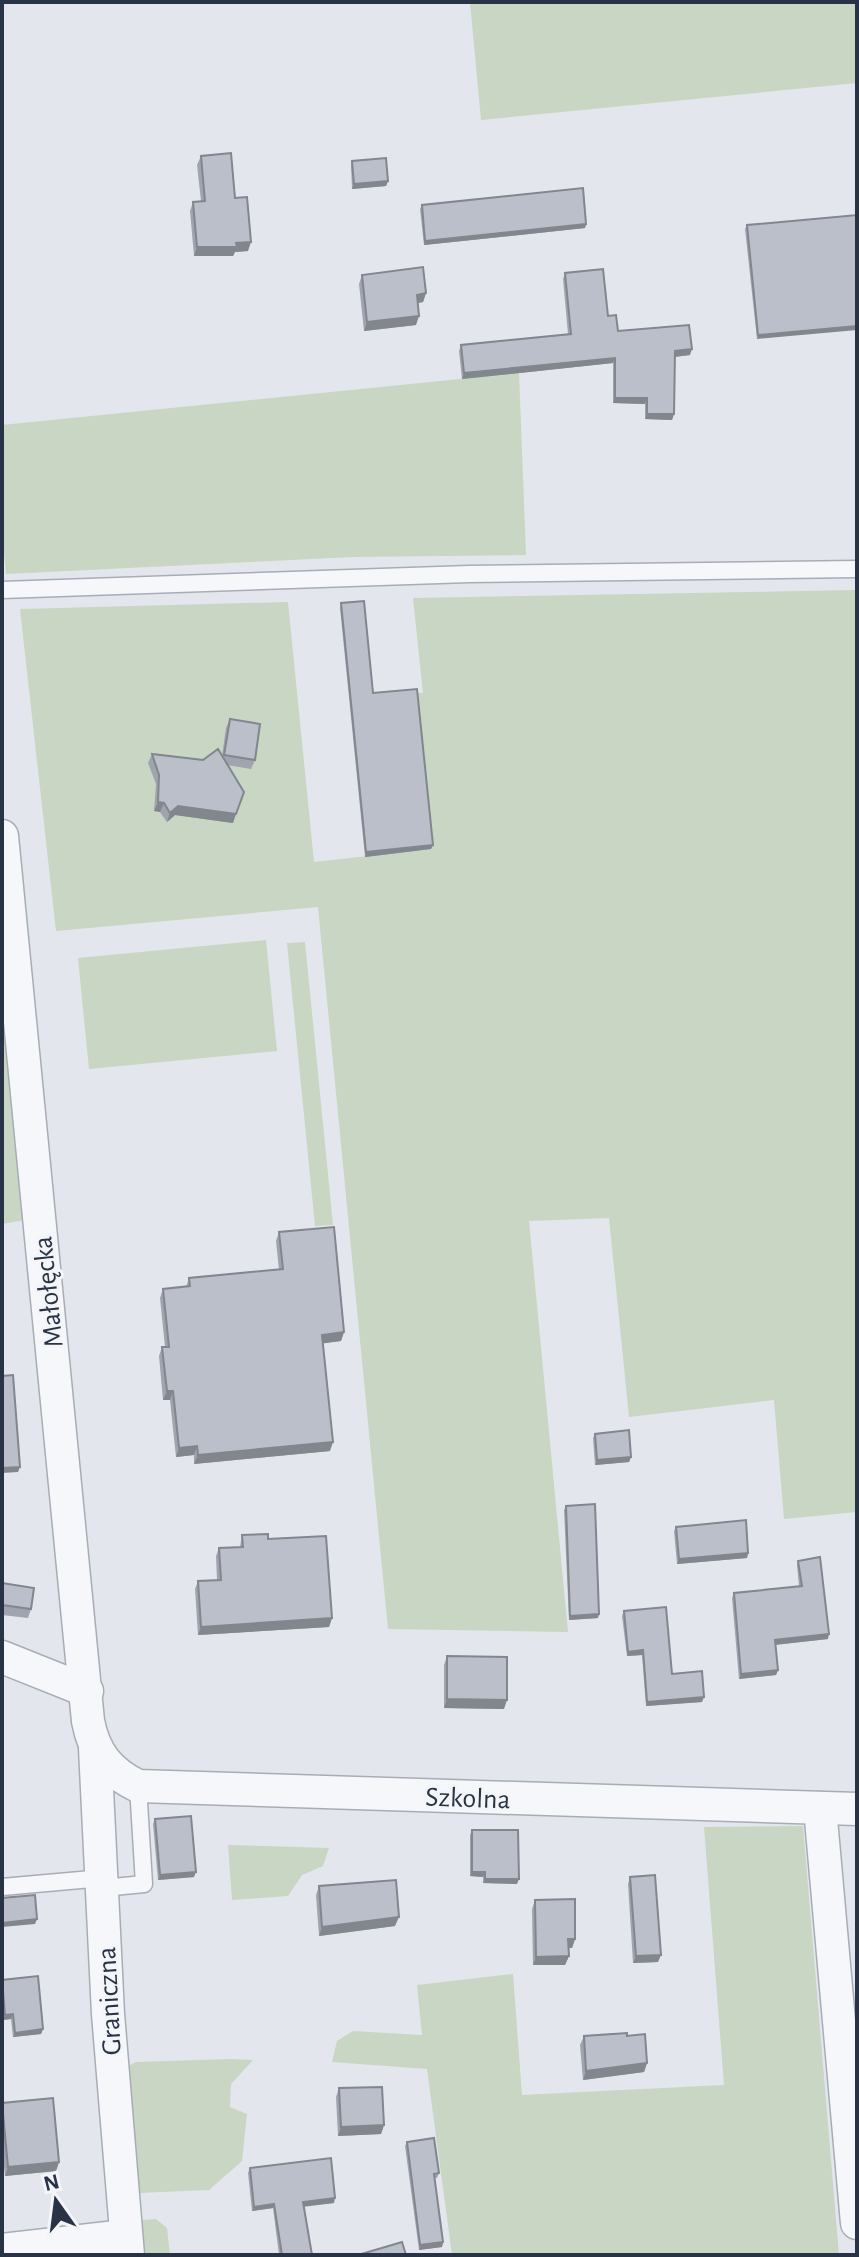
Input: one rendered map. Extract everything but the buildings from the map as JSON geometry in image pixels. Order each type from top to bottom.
[{"type":"street","name":"Małołęcka","points":[[2,836],[95,1748]]},
{"type":"street","points":[[2,1657],[87,1691]]},
{"type":"street","points":[[95,1748],[115,1772],[138,1786]]},
{"type":"street","name":"Graniczna","points":[[95,1748],[108,2014],[126,2246]]},
{"type":"street","name":"Szkolna","points":[[138,1786],[857,1809]]},
{"type":"street","points":[[820,1808],[857,2223]]},
{"type":"street","points":[[2,2250],[126,2246]]},
{"type":"lane","points":[[2,590],[469,574],[857,569]]},
{"type":"lane","points":[[2,1887],[144,1884],[138,1786]]},
{"type":"green space","points":[[470,2],[857,2],[857,83],[481,120]]},
{"type":"green space","points":[[519,373],[526,555],[353,557],[6,574],[2,530],[2,425]]},
{"type":"green space","points":[[857,590],[857,1512],[784,1519],[774,1400],[629,1417],[609,1218],[529,1221],[568,1632],[388,1629],[318,907],[56,931],[20,609],[288,602],[314,862],[431,849],[415,693],[423,693],[413,598]]},
{"type":"green space","points":[[266,940],[277,1051],[89,1069],[78,958]]},
{"type":"green space","points":[[305,942],[333,1225],[315,1226],[287,943]]},
{"type":"green space","points":[[2,1011],[25,1220],[2,1224]]},
{"type":"green space","points":[[803,1826],[839,2255],[452,2255],[427,2069],[332,2062],[337,2041],[353,2031],[422,2035],[417,1985],[513,1974],[522,2095],[724,2085],[704,1827]]},
{"type":"green space","points":[[228,1845],[329,1848],[323,1866],[302,1875],[288,1896],[232,1900]]},
{"type":"green space","points":[[253,2060],[231,2084],[230,2107],[247,2114],[242,2161],[209,2190],[138,2193],[124,2068],[136,2062]]},
{"type":"green space","points":[[156,2219],[167,2228],[170,2255],[145,2255],[142,2220]]}]
